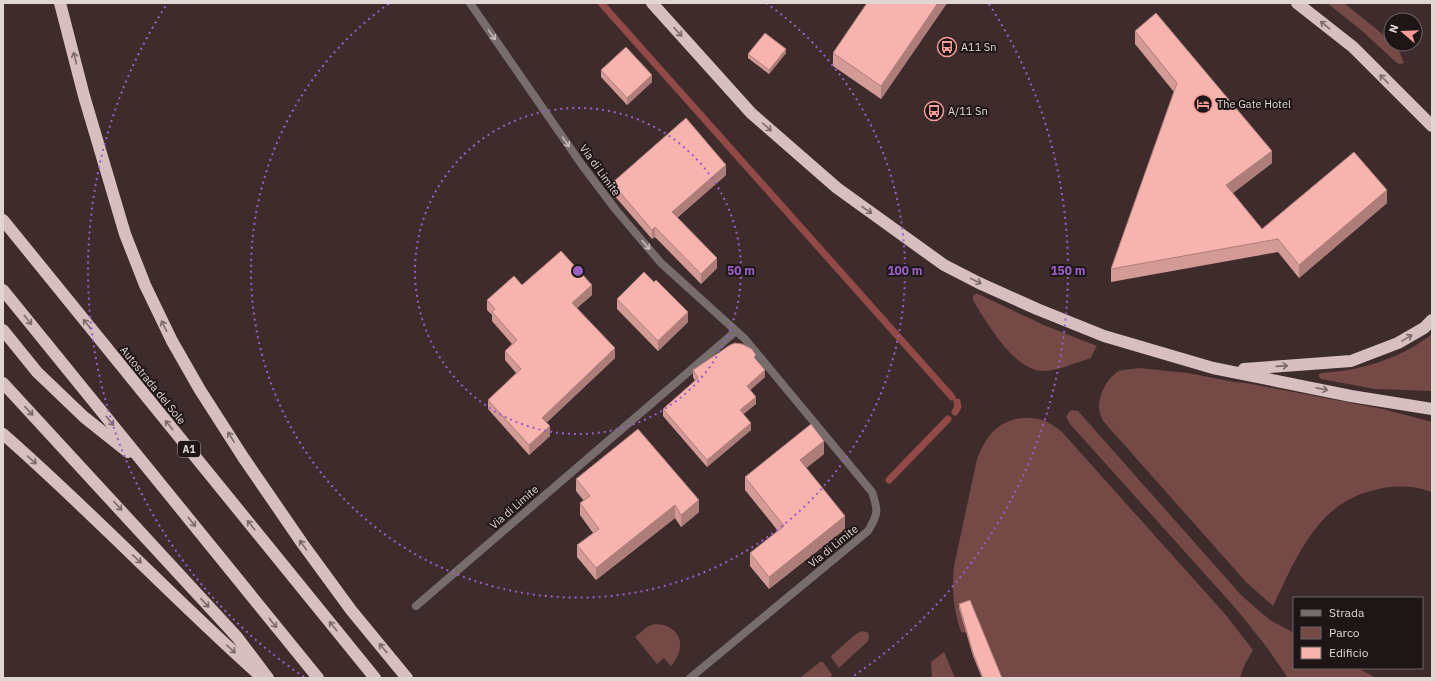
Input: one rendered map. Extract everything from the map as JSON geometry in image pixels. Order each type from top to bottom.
[{"type":"highway","points":[[60,3],[84,96],[125,234],[145,285],[172,341],[200,390],[302,544],[351,610],[407,678]]},
{"type":"highway","points":[[652,3],[752,113],[836,188],[944,265],[979,283],[1037,309],[1104,336],[1213,368],[1229,370],[1350,396],[1432,409]]},
{"type":"highway","points":[[1297,3],[1353,47],[1432,126]]},
{"type":"highway","points":[[1411,106],[1432,133]]},
{"type":"highway","name":"Autostrada del Sole","points":[[3,220],[375,678]]},
{"type":"highway","points":[[3,290],[318,678]]},
{"type":"highway","points":[[1229,370],[1351,361],[1398,343],[1424,328],[1432,320]]},
{"type":"highway","points":[[3,330],[37,372],[78,412],[120,445],[162,485]]},
{"type":"highway","points":[[3,383],[237,637],[268,678]]},
{"type":"highway","points":[[1389,401],[1432,401]]},
{"type":"highway","points":[[3,434],[94,517],[222,642],[263,678]]},
{"type":"street","name":"Via di Limite","points":[[470,3],[582,165],[616,210],[661,263],[745,339],[872,492],[877,507],[875,520],[868,531],[690,678]]},
{"type":"street","name":"Via di Limite","points":[[416,606],[736,331]]},
{"type":"green space","points":[[1327,3],[1344,3],[1383,35],[1383,50],[1361,30]]},
{"type":"green space","points":[[1385,52],[1399,52],[1404,63],[1397,63]]},
{"type":"green space","points":[[978,294],[1046,326],[1097,346],[1091,358],[1063,368],[1046,371],[1035,370],[1013,356],[1003,345],[973,300],[973,296]]},
{"type":"green space","points":[[1432,334],[1432,391],[1375,389],[1321,379],[1319,377],[1319,374],[1322,373],[1366,366],[1394,357],[1420,343]]},
{"type":"green space","points":[[1139,368],[1188,373],[1246,383],[1383,409],[1432,422],[1432,492],[1409,487],[1379,489],[1362,494],[1340,505],[1325,517],[1307,540],[1273,606],[1246,582],[1104,422],[1100,414],[1099,403],[1105,385],[1117,372]]},
{"type":"green space","points":[[1072,410],[1078,411],[1242,596],[1270,620],[1293,632],[1293,669],[1360,669],[1376,678],[1288,678],[1268,649],[1238,611],[1070,424],[1066,417]]},
{"type":"green space","points":[[1021,418],[1043,420],[1062,432],[1225,614],[1253,650],[1244,666],[1240,678],[1000,678],[983,634],[961,632],[956,615],[954,599],[954,566],[977,459],[988,437],[998,427],[1012,420]]},
{"type":"green space","points":[[654,624],[663,625],[670,628],[676,632],[679,638],[679,651],[671,666],[664,658],[657,664],[635,637],[647,627]]},
{"type":"green space","points":[[862,631],[867,632],[869,635],[868,641],[839,668],[831,657],[832,655],[856,634]]},
{"type":"green space","points":[[944,652],[955,678],[932,678],[931,662]]},
{"type":"green space","points":[[820,662],[823,662],[831,673],[832,675],[830,678],[800,678]]},
{"type":"building","points":[[867,3],[938,3],[881,86],[833,53]]},
{"type":"building","points":[[1156,13],[1272,151],[1226,185],[1262,229],[1354,152],[1387,190],[1299,265],[1278,239],[1111,269],[1177,83],[1135,31]]},
{"type":"building","points":[[765,33],[786,49],[769,70],[748,54]]},
{"type":"building","points":[[626,47],[652,75],[627,98],[601,70]]},
{"type":"building","points":[[686,118],[726,165],[672,212],[717,258],[701,274],[655,227],[652,230],[612,183]]},
{"type":"building","points":[[561,251],[592,285],[572,303],[615,348],[542,418],[550,426],[529,445],[488,400],[521,369],[505,351],[517,340],[492,312],[495,309],[487,300],[514,276],[522,285]]},
{"type":"building","points":[[644,272],[654,282],[656,280],[688,312],[658,341],[617,299]]},
{"type":"building","points":[[735,343],[742,344],[752,349],[756,355],[754,357],[765,370],[747,386],[756,397],[740,410],[751,423],[707,460],[663,409],[698,378],[693,370]]},
{"type":"building","points":[[811,424],[824,441],[800,460],[845,516],[769,577],[750,553],[784,526],[745,477]]},
{"type":"building","points":[[638,429],[699,500],[681,515],[675,505],[596,568],[577,545],[599,529],[580,503],[590,496],[576,479]]},
{"type":"building","points":[[970,600],[1002,678],[983,678],[973,653],[959,604]]},
{"type":"waterway","points":[[601,3],[952,397]]},
{"type":"waterway","points":[[955,412],[958,407],[957,402]]},
{"type":"waterway","points":[[889,480],[948,419]]},
{"type":"place","name":"A11 Sn","points":[[947,47]]},
{"type":"place","name":"The Gate Hotel","points":[[1203,104]]},
{"type":"place","name":"A/11 Sn","points":[[934,111]]}]
